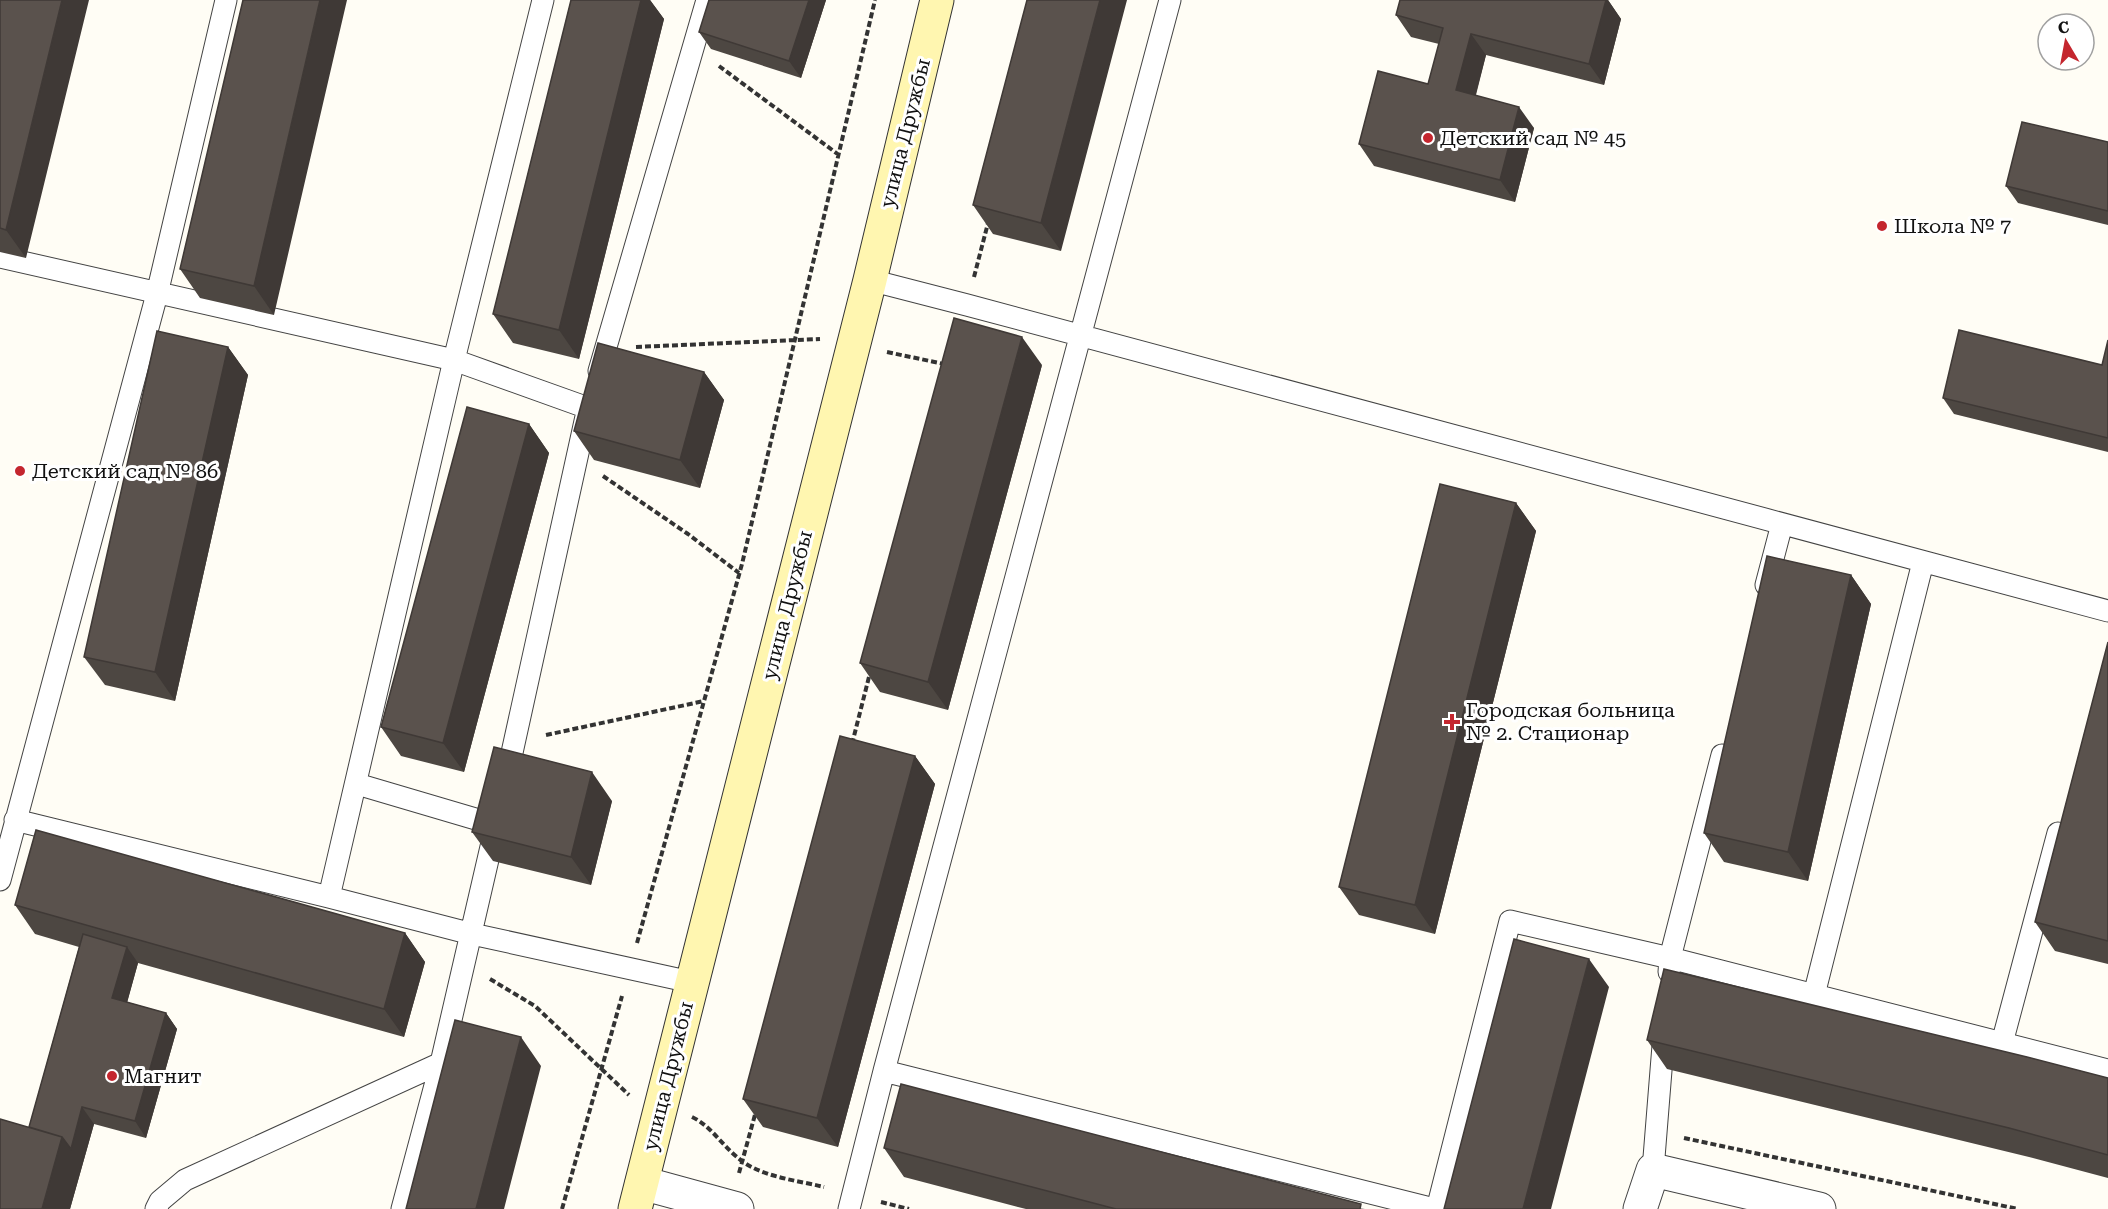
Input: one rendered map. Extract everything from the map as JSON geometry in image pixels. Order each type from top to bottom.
[{"type":"main road","name":"улица Дружбы","points":[[638,1196],[870,280],[937,0]]},
{"type":"street","points":[[1640,1209],[1653,1170],[1819,1209]]},
{"type":"street","points":[[638,1196],[734,1208]]},
{"type":"lane","points":[[0,880],[157,294],[226,0]]},
{"type":"lane","points":[[329,897],[454,360],[543,0]]},
{"type":"lane","points":[[402,1209],[472,934],[588,408],[707,0]]},
{"type":"lane","points":[[851,1202],[1079,335],[1170,0]]},
{"type":"lane","points":[[0,257],[454,360],[588,408]]},
{"type":"lane","points":[[870,280],[967,304],[2108,611]]},
{"type":"lane","points":[[1762,604],[1782,524]]},
{"type":"lane","points":[[1814,995],[1923,561]]},
{"type":"lane","points":[[1667,993],[1670,958],[1726,741]]},
{"type":"lane","points":[[357,784],[496,825]]},
{"type":"lane","points":[[2002,1043],[2062,817]]},
{"type":"lane","points":[[15,820],[472,934],[691,982]]},
{"type":"lane","points":[[884,1071],[1436,1209],[1510,921],[1670,958],[2108,1070]]},
{"type":"lane","points":[[1653,1170],[1665,1016]]},
{"type":"lane","points":[[156,1209],[160,1201],[185,1180],[441,1063]]},
{"type":"path","points":[[562,1209],[739,573],[875,0]]},
{"type":"path","points":[[693,47],[839,155]]},
{"type":"path","points":[[967,304],[991,214]]},
{"type":"path","points":[[605,349],[831,339]]},
{"type":"path","points":[[880,350],[951,365]]},
{"type":"path","points":[[577,458],[688,534],[739,573]]},
{"type":"path","points":[[851,746],[873,665]]},
{"type":"path","points":[[514,742],[704,701]]},
{"type":"path","points":[[464,963],[535,1006],[634,1100]]},
{"type":"path","points":[[734,1208],[742,1161],[758,1104]]},
{"type":"path","points":[[686,1113],[704,1122],[738,1159],[759,1171],[851,1202],[909,1209]]},
{"type":"path","points":[[1656,1132],[2018,1209]]},
{"type":"building","points":[[0,0],[62,0],[6,230],[0,228]]},
{"type":"building","points":[[243,0],[320,0],[254,286],[180,269]]},
{"type":"building","points":[[571,0],[641,0],[559,330],[493,314]]},
{"type":"building","points":[[709,0],[809,0],[789,61],[699,32]]},
{"type":"building","points":[[1027,0],[1100,0],[1041,223],[973,205]]},
{"type":"building","points":[[1400,0],[1606,0],[1589,64],[1471,34],[1456,90],[1519,107],[1500,180],[1359,144],[1378,71],[1428,84],[1443,28],[1396,15]]},
{"type":"building","points":[[2022,122],[2108,142],[2108,211],[2006,186]]},
{"type":"building","points":[[954,318],[1022,337],[928,682],[860,663]]},
{"type":"building","points":[[1959,330],[2102,365],[2108,340],[2108,438],[1943,398]]},
{"type":"building","points":[[157,331],[228,347],[155,672],[84,657]]},
{"type":"building","points":[[598,343],[704,372],[680,460],[574,431]]},
{"type":"building","points":[[467,407],[529,424],[443,743],[381,727]]},
{"type":"building","points":[[1440,484],[1516,503],[1415,905],[1339,887]]},
{"type":"building","points":[[1767,556],[1851,575],[1788,852],[1704,833]]},
{"type":"building","points":[[2108,642],[2108,941],[2035,922]]},
{"type":"building","points":[[840,736],[915,756],[817,1118],[743,1099]]},
{"type":"building","points":[[494,747],[592,772],[571,857],[472,832]]},
{"type":"building","points":[[36,830],[405,933],[384,1009],[15,905]]},
{"type":"building","name":"Магнит","points":[[83,934],[127,947],[112,998],[166,1013],[135,1121],[82,1107],[71,1149],[62,1137],[29,1127]]},
{"type":"building","points":[[1514,939],[1589,959],[1523,1209],[1444,1209]]},
{"type":"building","points":[[1664,969],[2108,1078],[2108,1155],[2009,1128],[1647,1040]]},
{"type":"building","points":[[455,1020],[521,1037],[476,1209],[406,1209]]},
{"type":"building","points":[[901,1084],[1361,1204],[1360,1209],[1116,1209],[884,1148]]},
{"type":"building","points":[[0,1119],[62,1137],[42,1209],[0,1209]]},
{"type":"place","name":"Детский сад № 45","points":[[1428,138]]},
{"type":"place","name":"Школа № 7","points":[[1882,226]]},
{"type":"place","name":"Детский сад № 86","points":[[20,471]]},
{"type":"place","name":"Городская больница № 2. Стационар","points":[[1452,722]]},
{"type":"place","name":"Магнит","points":[[112,1076]]}]
